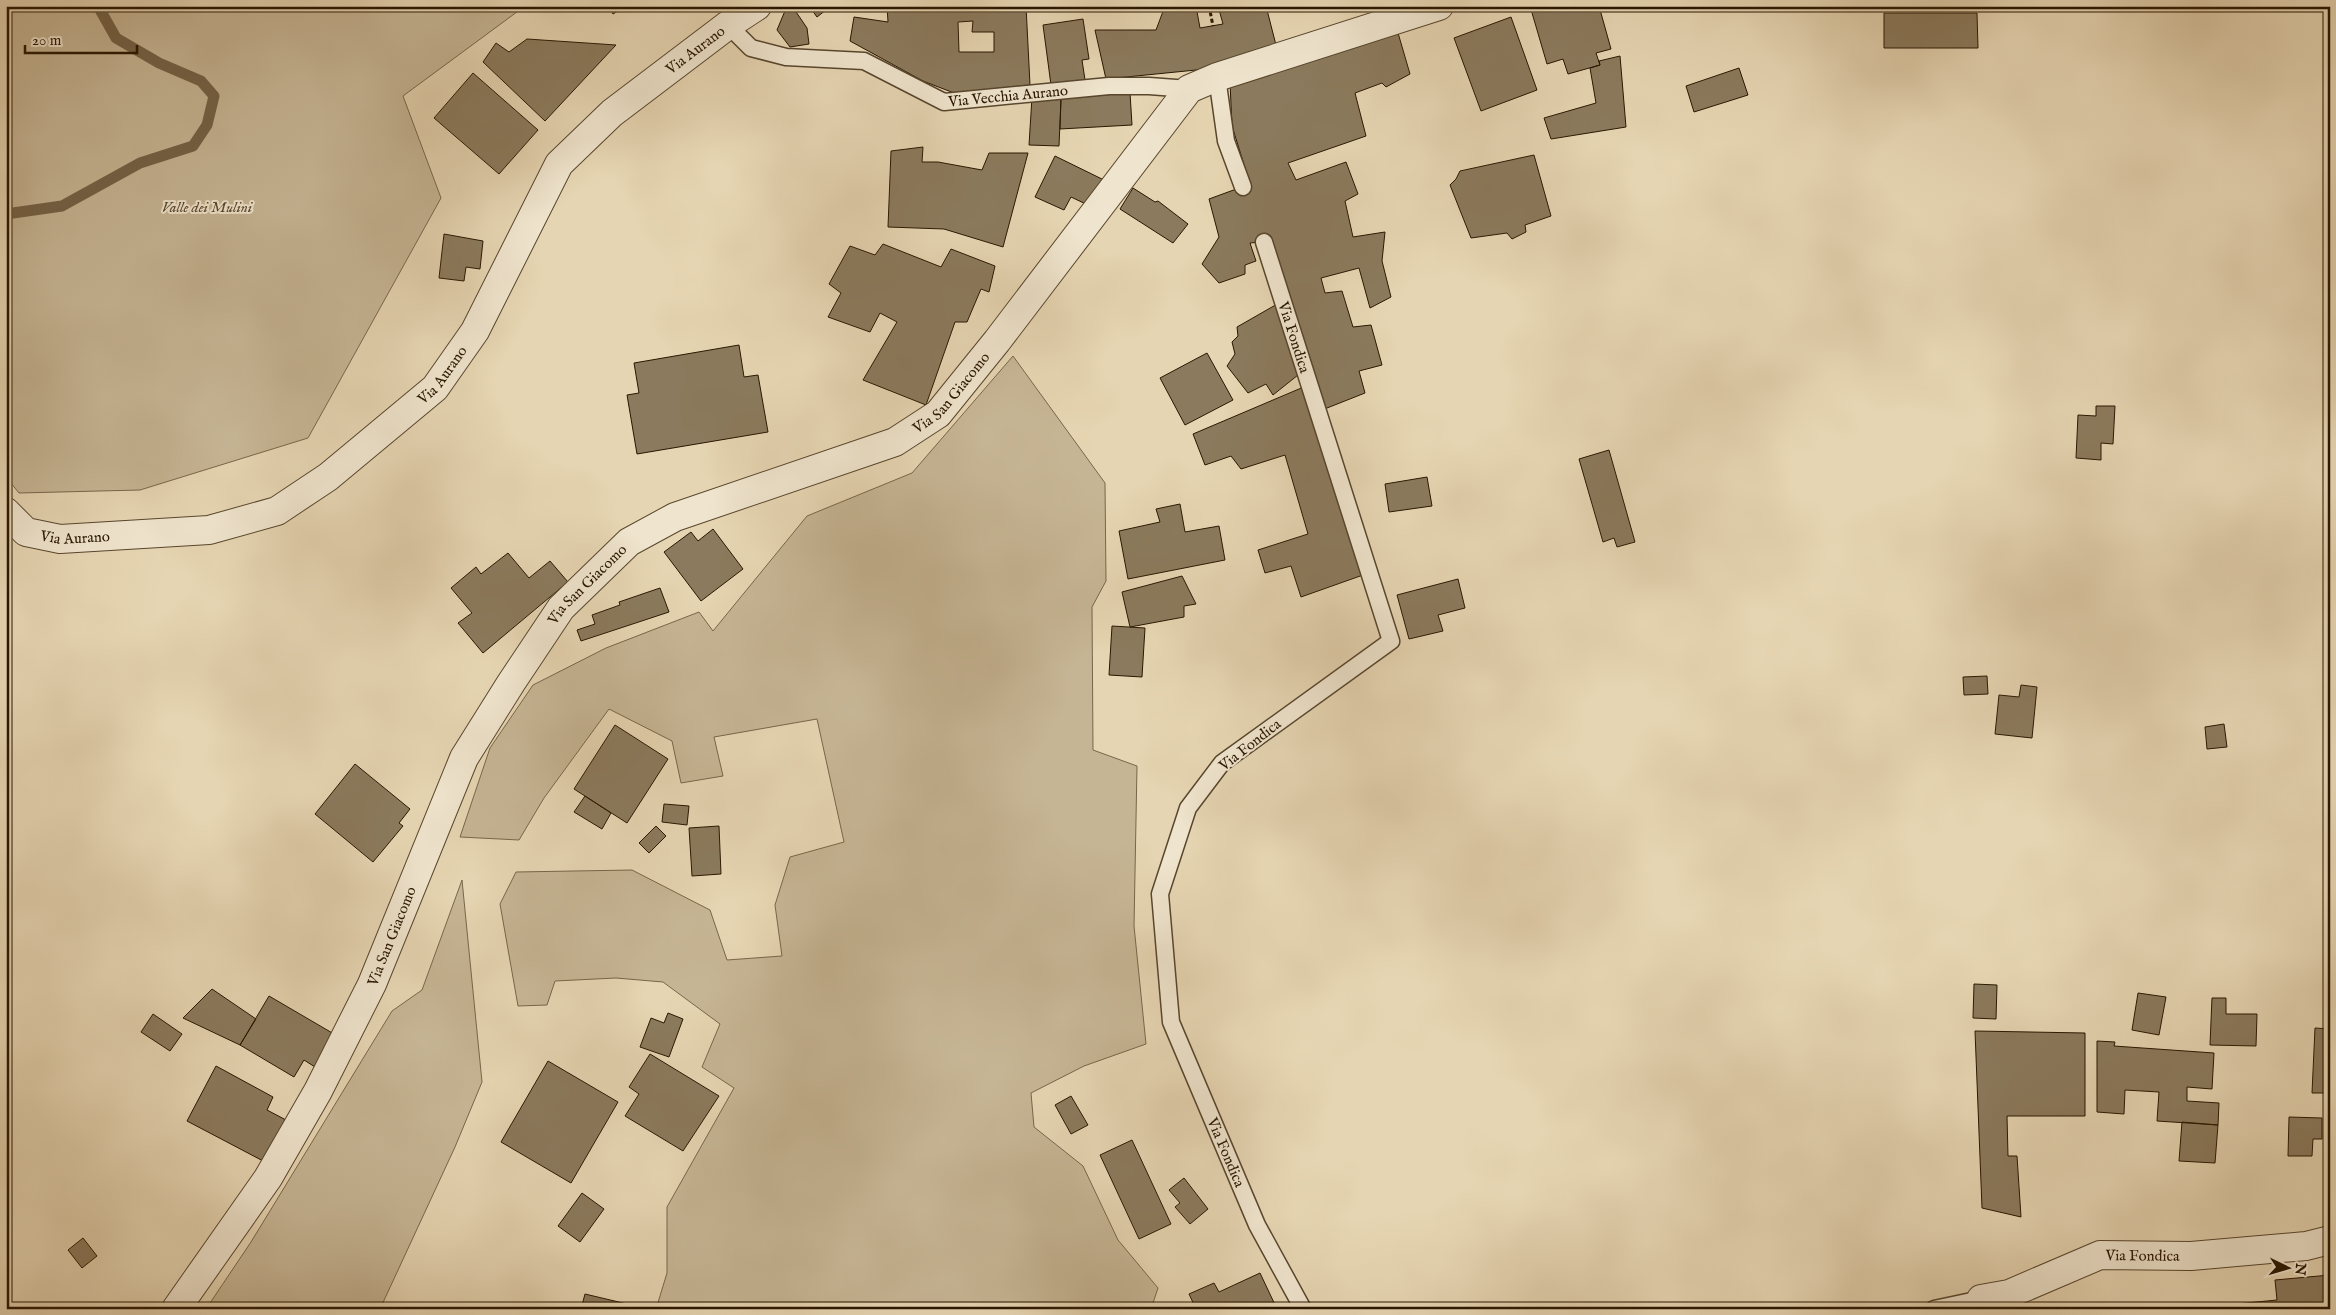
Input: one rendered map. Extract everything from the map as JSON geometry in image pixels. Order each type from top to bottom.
[{"type":"street","name":"Via Aurano","points":[[6,512],[26,532],[60,539],[209,530],[277,511],[321,482],[435,388],[475,331],[559,164],[612,112],[728,24],[757,6]]},
{"type":"street","points":[[1217,72],[1439,6]]},
{"type":"street","name":"Via San Giacomo","points":[[176,1309],[268,1178],[318,1091],[372,984],[464,758],[511,683],[562,608],[629,542],[674,517],[895,442],[938,414],[997,341],[1189,89],[1217,72]]},
{"type":"street","name":"Via Fondica","points":[[1981,1299],[2009,1294],[2100,1255],[2191,1256],[2306,1246],[2330,1240]]},
{"type":"lane","name":"Via Vecchia Aurano","points":[[728,24],[751,48],[786,57],[864,61],[944,102],[1018,93],[1069,91],[1109,86],[1150,86],[1189,89]]},
{"type":"lane","points":[[1217,72],[1226,141],[1243,187]]},
{"type":"lane","name":"Via Fondica","points":[[1264,242],[1392,641],[1222,763],[1188,808],[1160,894],[1171,1022],[1258,1224],[1303,1309]]},
{"type":"lane","name":"Via Fondica","points":[[1934,1309],[1981,1299]]},
{"type":"path","points":[[1209,6],[1213,26]]},
{"type":"green space","name":"Valle dei Mulini","points":[[6,6],[525,6],[403,96],[441,198],[308,438],[140,490],[19,493],[6,477]]},
{"type":"green space","points":[[1013,356],[1105,483],[1106,581],[1092,607],[1093,750],[1137,766],[1134,926],[1146,1044],[1084,1066],[1031,1093],[1034,1127],[1083,1166],[1118,1240],[1158,1288],[1151,1309],[656,1309],[667,1273],[667,1207],[734,1088],[702,1067],[720,1024],[663,982],[616,978],[555,981],[547,1005],[518,1006],[500,904],[516,872],[632,870],[710,910],[727,960],[782,956],[775,905],[790,857],[844,842],[817,719],[714,737],[723,776],[681,783],[672,741],[609,709],[544,798],[519,840],[460,837],[490,748],[533,685],[606,648],[699,612],[713,631],[807,516],[912,473]]},
{"type":"green space","points":[[462,880],[482,1082],[455,1147],[380,1309],[206,1309],[251,1242],[392,1011],[422,990]]},
{"type":"building","points":[[608,6],[626,6],[613,14]]},
{"type":"building","points":[[787,6],[792,6],[807,28],[809,44],[790,47],[777,30]]},
{"type":"building","points":[[809,6],[831,6],[817,17]]},
{"type":"building","points":[[887,6],[1026,6],[1030,85],[954,93],[923,81],[850,41],[854,17],[888,22]],"holes":[[[973,21],[972,32],[994,32],[994,52],[959,52],[958,22]]]},
{"type":"building","points":[[1165,6],[1196,6],[1200,28],[1223,24],[1218,6],[1266,6],[1277,49],[1216,68],[1106,79],[1095,30],[1156,30]]},
{"type":"building","points":[[1530,6],[1599,6],[1611,49],[1596,53],[1600,65],[1568,74],[1563,59],[1547,64]]},
{"type":"building","points":[[1884,13],[1977,13],[1978,48],[1884,48]]},
{"type":"building","points":[[1511,17],[1537,90],[1481,111],[1454,38]]},
{"type":"building","points":[[1083,19],[1089,59],[1082,60],[1085,80],[1051,85],[1043,25]]},
{"type":"building","points":[[1396,26],[1410,74],[1386,87],[1382,83],[1355,93],[1366,136],[1288,163],[1296,180],[1346,162],[1358,194],[1345,201],[1353,237],[1385,232],[1382,261],[1391,297],[1370,308],[1359,268],[1321,278],[1325,293],[1342,291],[1353,327],[1371,325],[1382,365],[1359,371],[1365,393],[1322,410],[1271,241],[1250,243],[1256,261],[1245,265],[1245,274],[1219,283],[1202,264],[1219,237],[1209,199],[1250,184],[1232,126],[1230,83]]},
{"type":"building","points":[[527,39],[616,45],[545,121],[483,62],[496,43],[509,52]]},
{"type":"building","points":[[1620,56],[1626,127],[1551,139],[1544,118],[1596,103],[1590,68],[1600,65],[1599,61]]},
{"type":"building","points":[[1739,68],[1748,95],[1694,112],[1686,86]]},
{"type":"building","points":[[473,73],[538,130],[499,174],[434,118]]},
{"type":"building","points":[[1130,93],[1132,125],[1060,129],[1061,98]]},
{"type":"building","points":[[1032,97],[1061,98],[1059,146],[1029,145]]},
{"type":"building","points":[[923,147],[922,162],[938,162],[982,170],[989,153],[1028,153],[1003,247],[944,229],[888,227],[891,151]]},
{"type":"building","points":[[1534,155],[1551,216],[1525,225],[1526,232],[1512,239],[1507,233],[1471,238],[1450,185],[1460,171]]},
{"type":"building","points":[[1055,156],[1106,181],[1090,206],[1071,197],[1064,210],[1035,197]]},
{"type":"building","points":[[1133,188],[1155,202],[1158,201],[1188,224],[1173,243],[1120,209]]},
{"type":"building","points":[[444,234],[483,241],[480,269],[466,267],[464,281],[439,278]]},
{"type":"building","points":[[883,244],[941,267],[951,249],[995,266],[989,292],[981,289],[967,322],[955,322],[926,405],[863,380],[897,322],[880,313],[870,332],[828,317],[841,293],[829,284],[850,246],[875,255]]},
{"type":"building","points":[[1279,303],[1303,371],[1273,395],[1266,384],[1248,393],[1227,366],[1235,354],[1232,342],[1238,336],[1237,327]]},
{"type":"building","points":[[739,345],[744,377],[758,375],[768,432],[637,454],[627,395],[639,393],[634,363]]},
{"type":"building","points":[[1207,353],[1233,400],[1185,425],[1160,378]]},
{"type":"building","points":[[1306,386],[1363,575],[1301,597],[1291,566],[1265,573],[1258,550],[1308,534],[1285,455],[1241,469],[1231,456],[1205,465],[1193,434]]},
{"type":"building","points":[[2096,406],[2115,406],[2113,444],[2101,443],[2101,460],[2076,458],[2078,415],[2096,416]]},
{"type":"building","points":[[1609,450],[1635,542],[1617,547],[1614,538],[1603,542],[1579,459]]},
{"type":"building","points":[[1427,477],[1432,506],[1389,512],[1385,484]]},
{"type":"building","points":[[1180,504],[1185,532],[1219,526],[1225,560],[1128,579],[1119,531],[1160,522],[1156,509]]},
{"type":"building","points":[[713,529],[743,569],[701,601],[664,552],[691,532],[698,541]]},
{"type":"building","points":[[508,553],[529,578],[550,561],[568,582],[483,653],[458,623],[472,613],[451,588],[476,567],[481,574]]},
{"type":"building","points":[[1182,576],[1196,604],[1184,606],[1184,617],[1130,627],[1122,592]]},
{"type":"building","points":[[1458,579],[1465,608],[1438,615],[1443,631],[1409,639],[1397,595]]},
{"type":"building","points":[[660,588],[669,612],[581,641],[577,630],[595,624],[592,615],[620,605],[619,602]]},
{"type":"building","points":[[1112,626],[1145,628],[1142,677],[1109,675]]},
{"type":"building","points":[[1987,676],[1988,694],[1964,695],[1963,677]]},
{"type":"building","points":[[2021,685],[2037,687],[2032,738],[1995,734],[1999,695],[2019,697]]},
{"type":"building","points":[[2224,724],[2227,747],[2207,749],[2205,727]]},
{"type":"building","points":[[615,725],[668,759],[627,823],[574,789]]},
{"type":"building","points":[[355,764],[410,809],[399,823],[403,826],[373,862],[315,814]]},
{"type":"building","points":[[585,796],[611,813],[602,829],[574,812]]},
{"type":"building","points":[[664,804],[689,806],[687,825],[662,822]]},
{"type":"building","points":[[656,826],[666,836],[649,853],[639,843]]},
{"type":"building","points":[[719,826],[721,874],[692,876],[689,828]]},
{"type":"building","points":[[1974,984],[1997,985],[1996,1019],[1973,1018]]},
{"type":"building","points":[[212,989],[256,1019],[240,1045],[183,1018]]},
{"type":"building","points":[[2138,993],[2166,997],[2159,1035],[2132,1030]]},
{"type":"building","points":[[269,996],[334,1034],[315,1067],[304,1060],[294,1077],[240,1045]]},
{"type":"building","points":[[2212,998],[2226,998],[2226,1014],[2257,1014],[2256,1046],[2210,1045]]},
{"type":"building","points":[[668,1013],[683,1019],[669,1057],[640,1047],[651,1018],[664,1023]]},
{"type":"building","points":[[153,1014],[182,1034],[170,1051],[141,1032]]},
{"type":"building","points":[[2315,1028],[2330,1029],[2330,1093],[2312,1093]]},
{"type":"building","points":[[1975,1031],[2085,1033],[2085,1116],[2007,1116],[2008,1156],[2017,1156],[2021,1217],[1982,1208]]},
{"type":"building","points":[[2097,1041],[2115,1042],[2114,1046],[2214,1053],[2212,1089],[2187,1087],[2187,1101],[2219,1103],[2218,1125],[2157,1121],[2159,1092],[2125,1090],[2124,1114],[2097,1112]]},
{"type":"building","points":[[650,1054],[719,1096],[683,1151],[625,1116],[639,1094],[629,1087]]},
{"type":"building","points":[[548,1061],[618,1102],[571,1183],[501,1142]]},
{"type":"building","points":[[216,1066],[273,1097],[267,1110],[286,1120],[265,1162],[187,1121]]},
{"type":"building","points":[[1071,1096],[1088,1125],[1071,1134],[1055,1105]]},
{"type":"building","points":[[2289,1117],[2322,1118],[2322,1139],[2313,1139],[2312,1156],[2288,1156]]},
{"type":"building","points":[[2182,1122],[2218,1125],[2215,1163],[2179,1161]]},
{"type":"building","points":[[1132,1140],[1171,1224],[1139,1239],[1100,1155]]},
{"type":"building","points":[[1184,1178],[1208,1209],[1190,1224],[1175,1207],[1180,1203],[1169,1190]]},
{"type":"building","points":[[582,1193],[604,1209],[580,1242],[558,1226]]},
{"type":"building","points":[[83,1238],[97,1256],[82,1268],[68,1250]]},
{"type":"building","points":[[1260,1273],[1277,1309],[1196,1309],[1189,1294],[1214,1283],[1219,1292]]},
{"type":"building","points":[[2330,1275],[2330,1309],[2215,1309],[2215,1306],[2277,1300],[2275,1280]]},
{"type":"building","points":[[585,1294],[644,1308],[644,1309],[581,1309]]},
{"type":"waterway","points":[[6,214],[62,206],[140,163],[193,146],[207,125],[214,96],[201,81],[159,63],[116,38],[98,6]]}]
